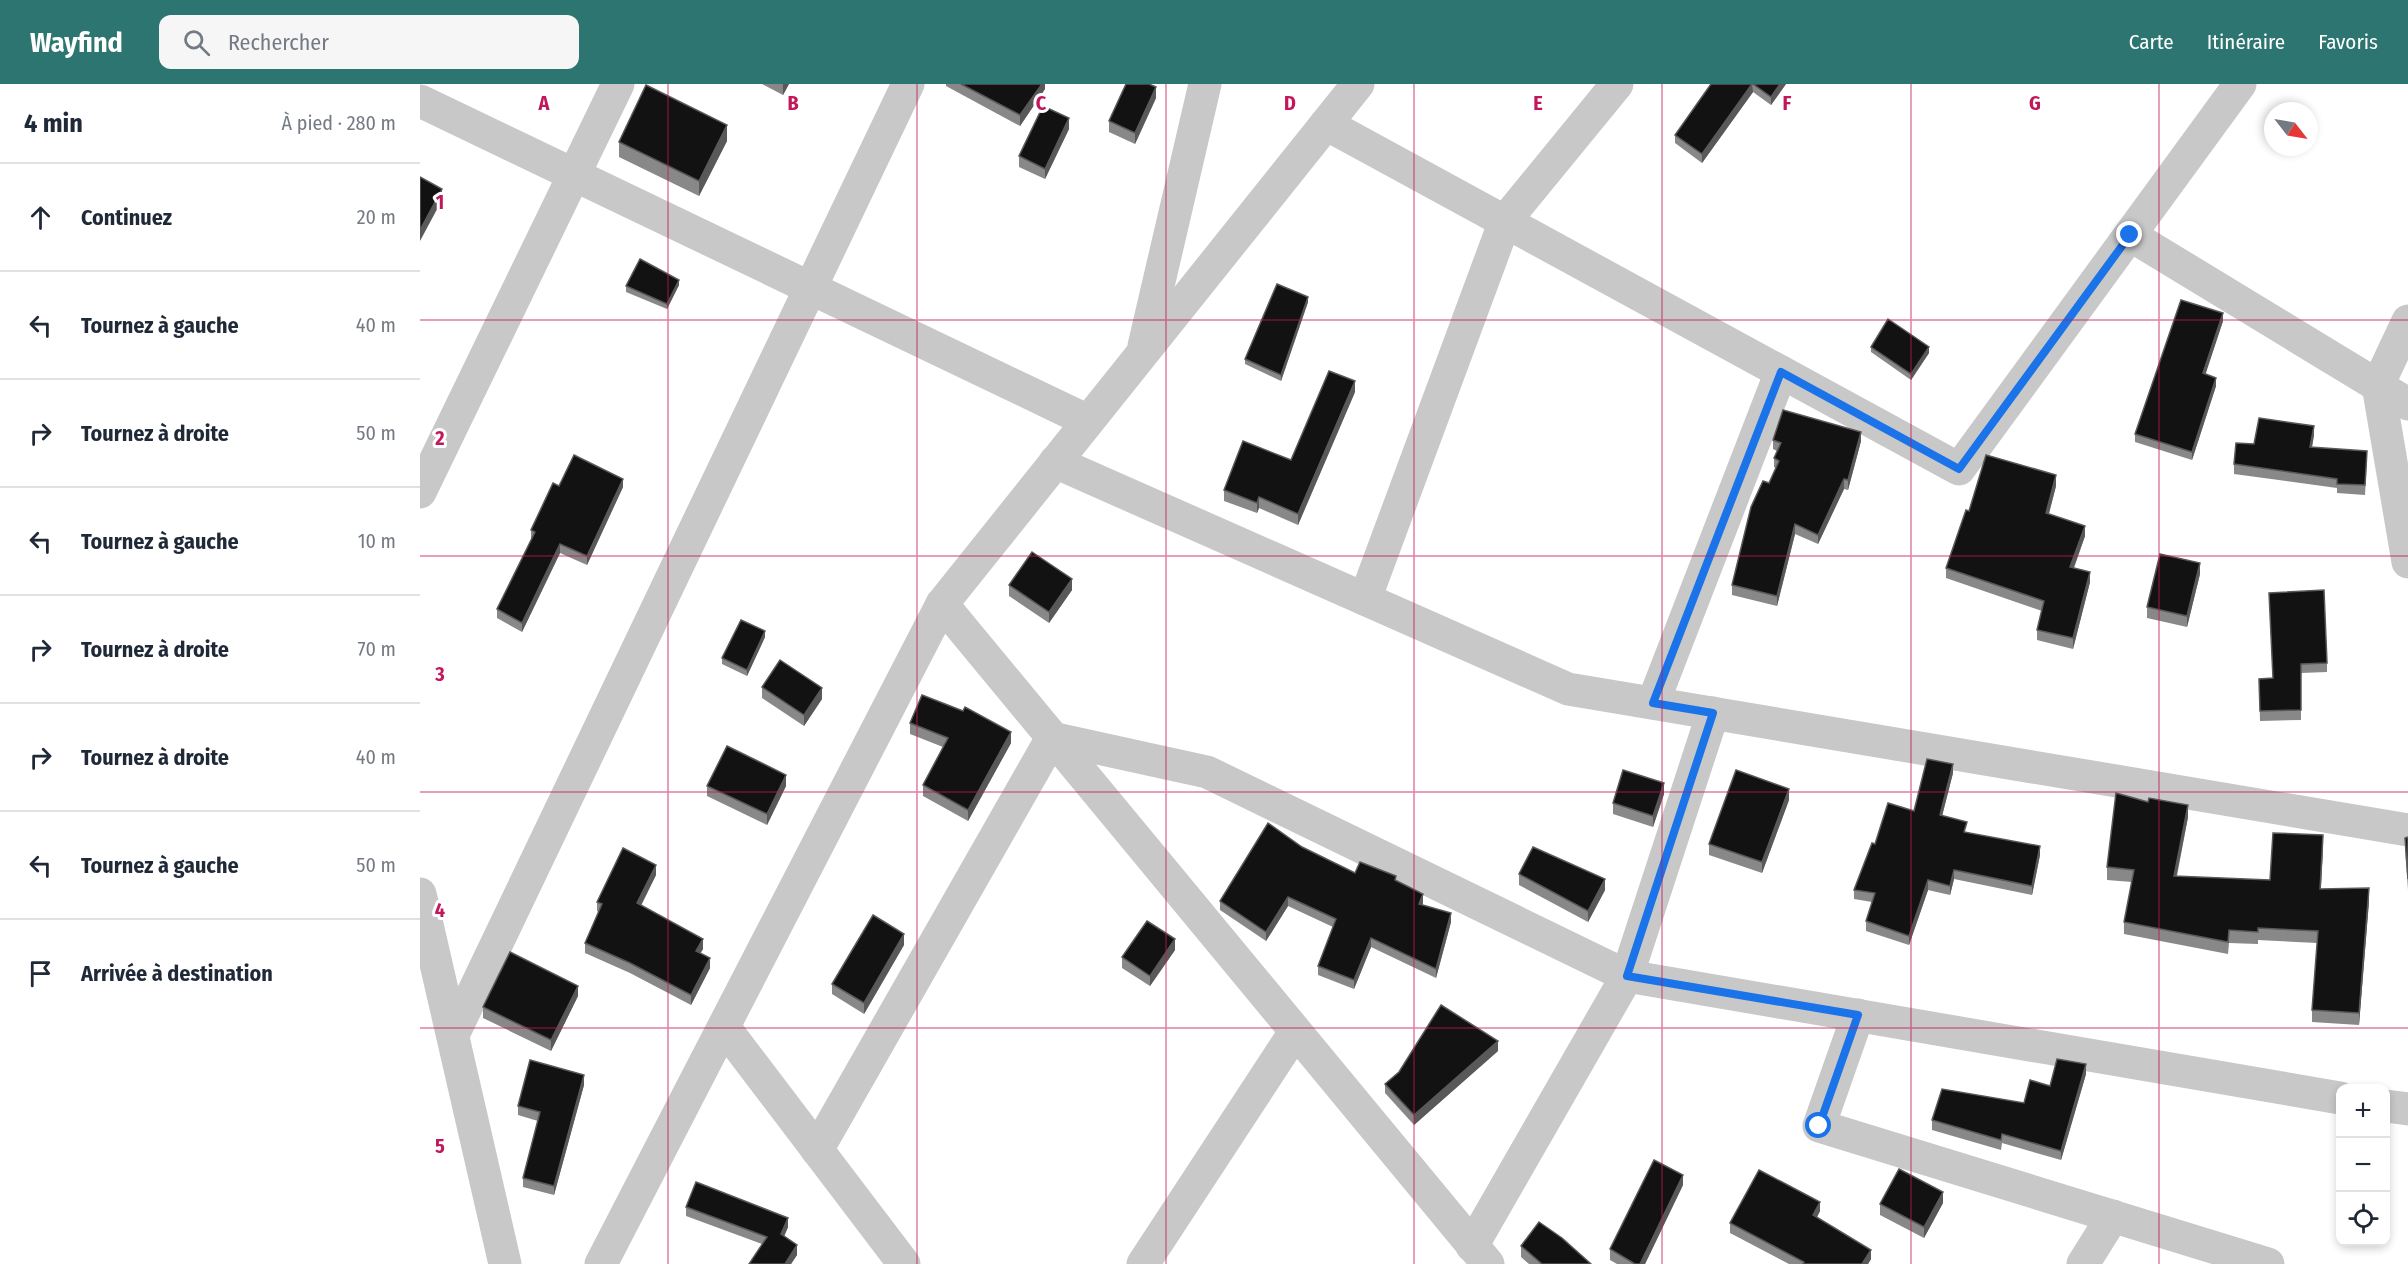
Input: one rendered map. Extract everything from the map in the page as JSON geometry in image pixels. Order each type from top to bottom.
[{"type":"street","points":[[420,492],[618,84]]},
{"type":"street","points":[[453,1035],[908,84]]},
{"type":"street","points":[[1143,354],[1205,84]]},
{"type":"street","points":[[602,1264],[942,604],[1358,84]]},
{"type":"street","points":[[1365,599],[1505,221],[1617,84]]},
{"type":"street","points":[[1326,124],[1959,469],[2240,84]]},
{"type":"street","points":[[420,102],[1088,421]]},
{"type":"street","points":[[2130,235],[2408,404]]},
{"type":"street","points":[[2408,321],[2378,385],[2408,562]]},
{"type":"street","points":[[1653,703],[1781,372]]},
{"type":"street","points":[[1055,462],[1568,689],[2408,830]]},
{"type":"street","points":[[942,604],[1480,1255],[1627,976],[1713,713]]},
{"type":"street","points":[[1053,738],[1207,772],[1627,976],[2336,1097]]},
{"type":"street","points":[[817,1150],[1053,738]]},
{"type":"street","points":[[420,894],[505,1264]]},
{"type":"street","points":[[1858,1015],[1819,1126],[2268,1264]]},
{"type":"street","points":[[724,1027],[904,1264]]},
{"type":"street","points":[[1143,1264],[1295,1032]]},
{"type":"street","points":[[2390,1107],[2408,1110]]},
{"type":"street","points":[[2083,1264],[2113,1216]]},
{"type":"building","points":[[961,84],[1042,84],[1020,115]]},
{"type":"building","points":[[1126,84],[1149,84],[1156,87],[1135,133],[1109,121]]},
{"type":"building","points":[[1711,84],[1752,84],[1702,154],[1675,135]]},
{"type":"building","points":[[1753,84],[1780,84],[1771,97]]},
{"type":"building","points":[[646,85],[727,125],[699,181],[619,142]]},
{"type":"building","points":[[1043,106],[1069,118],[1045,169],[1019,156]]},
{"type":"building","points":[[420,177],[442,189],[420,230]]},
{"type":"building","points":[[640,259],[679,280],[667,304],[626,286]]},
{"type":"building","points":[[1277,284],[1308,297],[1281,375],[1245,359]]},
{"type":"building","points":[[2181,300],[2223,313],[2203,373],[2216,378],[2192,452],[2135,434]]},
{"type":"building","points":[[1888,319],[1929,347],[1911,374],[1871,347]]},
{"type":"building","points":[[1329,371],[1355,381],[1298,514],[1259,497],[1257,503],[1224,490],[1243,441],[1291,460]]},
{"type":"building","points":[[1783,410],[1861,432],[1848,480],[1844,479],[1818,535],[1795,524],[1777,596],[1732,585],[1751,507],[1763,481],[1769,483],[1779,461],[1774,458],[1781,443],[1773,440]]},
{"type":"building","points":[[2259,418],[2314,426],[2310,447],[2367,451],[2365,485],[2337,484],[2337,479],[2234,464],[2236,443],[2254,444]]},
{"type":"building","points":[[574,455],[623,479],[587,556],[560,544],[522,623],[497,609],[535,532],[531,530],[553,483],[559,486]]},
{"type":"building","points":[[1986,455],[2056,475],[2046,513],[2085,526],[2070,567],[2090,572],[2073,638],[2037,630],[2044,601],[1946,568],[1966,510],[1969,511]]},
{"type":"building","points":[[1032,552],[1072,579],[1049,612],[1009,585]]},
{"type":"building","points":[[2160,554],[2200,563],[2187,616],[2147,607]]},
{"type":"building","points":[[2324,590],[2327,663],[2301,664],[2301,710],[2260,711],[2259,679],[2273,678],[2269,593]]},
{"type":"building","points":[[741,620],[765,631],[747,670],[722,658]]},
{"type":"building","points":[[780,660],[822,688],[804,715],[762,687]]},
{"type":"building","points":[[922,695],[963,711],[965,707],[1011,732],[968,810],[923,785],[948,738],[910,723]]},
{"type":"building","points":[[727,746],[786,775],[767,814],[707,786]]},
{"type":"building","points":[[1927,759],[1953,764],[1940,815],[1967,822],[1964,832],[2040,846],[2032,886],[1954,870],[1950,886],[1928,880],[1909,936],[1866,921],[1875,893],[1854,890],[1872,843],[1875,844],[1888,803],[1914,811]]},
{"type":"building","points":[[1623,770],[1664,783],[1653,816],[1613,803]]},
{"type":"building","points":[[1736,770],[1789,789],[1762,862],[1709,844]]},
{"type":"building","points":[[2116,793],[2148,802],[2149,798],[2188,805],[2174,876],[2270,880],[2273,833],[2323,835],[2320,889],[2369,888],[2359,1013],[2312,1010],[2318,931],[2258,928],[2258,932],[2229,930],[2228,942],[2124,922],[2134,870],[2107,867]]},
{"type":"building","points":[[1268,823],[1302,847],[1355,873],[1360,862],[1396,876],[1395,880],[1423,894],[1419,904],[1451,913],[1436,969],[1371,938],[1354,980],[1318,966],[1336,919],[1288,897],[1266,932],[1220,901]]},
{"type":"building","points":[[2408,837],[2408,879],[2405,838]]},
{"type":"building","points":[[1533,847],[1605,879],[1588,911],[1519,874]]},
{"type":"building","points":[[623,848],[656,865],[637,903],[703,939],[696,951],[710,958],[691,995],[630,963],[585,943],[602,904],[597,902]]},
{"type":"building","points":[[873,915],[904,934],[864,1003],[832,984]]},
{"type":"building","points":[[1147,921],[1175,939],[1150,976],[1122,957]]},
{"type":"building","points":[[510,952],[578,986],[551,1040],[483,1007]]},
{"type":"building","points":[[1441,1005],[1498,1041],[1414,1115],[1385,1084],[1399,1072]]},
{"type":"building","points":[[2057,1059],[2086,1064],[2061,1151],[2002,1134],[2001,1140],[1932,1120],[1942,1089],[2024,1103],[2030,1080],[2050,1086]]},
{"type":"building","points":[[530,1060],[584,1075],[554,1186],[523,1178],[540,1112],[518,1106]]},
{"type":"building","points":[[1654,1160],[1683,1175],[1640,1264],[1635,1264],[1610,1249]]},
{"type":"building","points":[[1899,1169],[1943,1192],[1924,1227],[1880,1204]]},
{"type":"building","points":[[1759,1170],[1820,1202],[1813,1215],[1871,1250],[1862,1264],[1803,1264],[1804,1262],[1730,1223]]},
{"type":"building","points":[[696,1182],[788,1218],[781,1234],[797,1245],[785,1264],[749,1264],[767,1237],[686,1207]]},
{"type":"building","points":[[1539,1222],[1562,1238],[1591,1264],[1542,1264],[1521,1246]]},
{"type":"route","points":[[1819,1126],[1858,1015],[1627,976],[1713,713],[1653,703],[1781,372],[1959,469],[2130,235]]}]
